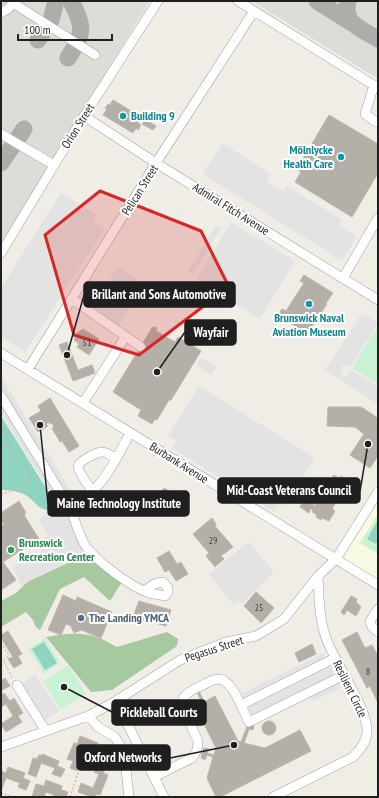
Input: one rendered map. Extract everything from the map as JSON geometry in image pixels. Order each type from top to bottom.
[{"type":"street","name":"Orion Street","points":[[1,253],[84,116],[158,1]]},
{"type":"street","points":[[238,1],[376,86],[364,114],[376,122],[378,121]]},
{"type":"street","points":[[1,13],[9,8],[14,2],[95,55]]},
{"type":"street","name":"Pelican Street","points":[[28,369],[156,163],[254,11]]},
{"type":"street","name":"Admiral Fitch Avenue","points":[[84,116],[156,163],[378,300]]},
{"type":"street","points":[[1,134],[54,165]]},
{"type":"street","points":[[343,278],[378,218]]},
{"type":"street","points":[[72,299],[141,346]]},
{"type":"street","points":[[83,404],[126,336]]},
{"type":"street","name":"Burbank Avenue","points":[[1,353],[378,586]]},
{"type":"street","points":[[1,396],[70,508],[81,536],[89,550],[100,561],[120,576],[143,590]]},
{"type":"street","points":[[70,508],[101,482],[130,433]]},
{"type":"street","points":[[92,491],[79,471],[78,466],[80,462],[102,452],[107,453],[116,459]]},
{"type":"street","name":"Pegasus Street","points":[[1,747],[45,730],[88,716],[180,660],[226,642],[256,636],[284,619],[318,576],[336,559],[378,492]]},
{"type":"street","name":"Resilient Circle","points":[[273,797],[353,757],[364,746],[367,734],[366,723],[358,703],[325,635],[319,606],[318,576]]},
{"type":"street","points":[[378,609],[370,621],[372,627],[378,632]]},
{"type":"street","points":[[240,705],[335,658]]},
{"type":"street","points":[[154,777],[192,758],[195,755],[198,747],[198,741],[182,704],[186,694],[215,680],[224,680],[230,684],[249,722],[344,675]]},
{"type":"street","points":[[17,685],[45,730]]},
{"type":"street","points":[[118,699],[128,725],[164,797]]},
{"type":"street","points":[[88,716],[98,727],[116,737],[124,752],[129,797]]},
{"type":"path","points":[[1,425],[7,433],[9,445],[13,453],[28,470],[30,481]]},
{"type":"path","points":[[1,494],[10,492],[39,475]]},
{"type":"path","points":[[1,643],[9,656],[3,660],[17,685]]},
{"type":"path","points":[[70,797],[78,773],[83,766],[120,745]]},
{"type":"path","points":[[1,793],[14,797]]},
{"type":"highlighted area","points":[[100,191],[201,231],[229,287],[139,355],[74,335],[45,235]]},
{"type":"shaded area","points":[[1,1],[150,1],[1,244]]},
{"type":"shaded area","points":[[252,1],[378,1],[378,79]]},
{"type":"shaded area","points":[[222,143],[271,174],[267,181],[284,192],[287,186],[342,220],[339,225],[357,236],[342,261],[203,174]]},
{"type":"shaded area","points":[[61,193],[97,215],[93,222],[105,229],[25,352],[1,336],[1,288]]},
{"type":"shaded area","points":[[231,222],[295,261],[260,319],[196,280]]},
{"type":"shaded area","points":[[216,225],[221,228],[193,274],[188,271]]},
{"type":"shaded area","points":[[118,266],[145,284],[118,326],[91,308]]},
{"type":"shaded area","points":[[362,313],[378,323],[350,367],[346,364],[342,366],[341,372],[346,376],[351,370],[378,387],[378,404],[325,370]]},
{"type":"shaded area","points":[[201,357],[216,367],[211,375],[196,365]]},
{"type":"shaded area","points":[[1,377],[72,493],[64,498],[57,487],[49,491],[1,413]]},
{"type":"shaded area","points":[[199,386],[315,458],[285,506],[279,503],[274,512],[172,448],[176,441],[168,436]]},
{"type":"shaded area","points":[[57,498],[72,520],[71,524],[81,545],[89,553],[27,582],[22,587],[13,567],[42,552],[36,542],[48,536],[39,521],[53,508]]},
{"type":"shaded area","points":[[378,500],[378,581],[346,561],[344,556]]},
{"type":"shaded area","points":[[249,542],[274,572],[242,604],[238,601],[234,605],[209,574]]},
{"type":"shaded area","points":[[324,653],[341,688],[313,701],[309,693],[254,719],[242,693]]},
{"type":"shaded area","points":[[35,674],[59,711],[45,720],[21,684]]},
{"type":"green space","points":[[378,326],[378,384],[352,368]]},
{"type":"green space","points":[[1,416],[54,501],[54,504],[48,510],[42,508],[24,494],[14,491],[1,490]]},
{"type":"green space","points":[[378,514],[378,554],[360,543]]},
{"type":"green space","points":[[378,520],[378,540],[376,544],[367,539]]},
{"type":"green space","points":[[89,553],[122,582],[110,601],[84,577],[60,589],[40,630],[36,627],[33,620],[26,612],[1,627],[1,601],[16,593],[27,582]]},
{"type":"green space","points":[[167,632],[178,639],[177,646],[112,690],[91,692],[46,637],[66,634],[87,634],[100,638],[117,647]]},
{"type":"green space","points":[[45,638],[60,663],[44,674],[28,649]]},
{"type":"green space","points":[[44,642],[57,663],[45,670],[32,649]]},
{"type":"green space","points":[[68,665],[86,694],[61,710],[43,681]]},
{"type":"building","name":"Building 9","points":[[113,100],[156,126],[153,130],[142,124],[144,122],[141,120],[138,124],[141,125],[138,130],[136,128],[133,133],[103,115],[107,109],[105,108],[108,104],[110,105]]},
{"type":"building","name":"Mölnlycke Health Care","points":[[329,115],[378,144],[378,173],[352,217],[295,182],[301,172],[297,169]]},
{"type":"building","name":"Brunswick Naval Aviation Museum","points":[[304,275],[333,293],[307,334],[278,315],[282,309],[286,311],[304,283],[300,281]]},
{"type":"building","points":[[152,328],[157,328],[156,331],[175,342],[178,337],[201,351],[171,400],[169,400],[157,420],[155,419],[152,424],[138,416],[141,410],[113,392]]},
{"type":"building","points":[[83,329],[99,339],[89,355],[77,347],[79,344],[74,340],[77,333]]},
{"type":"building","points":[[67,342],[78,370],[92,365],[95,373],[73,381],[59,345]]},
{"type":"building","points":[[50,398],[79,446],[69,452],[62,441],[60,442],[52,428],[54,427],[52,423],[50,424],[49,422],[46,424],[48,426],[38,432],[29,418],[41,411],[38,406]]},
{"type":"building","points":[[328,407],[361,407],[378,418],[378,456],[370,468],[350,455],[364,434],[355,427],[327,426]]},
{"type":"building","points":[[334,475],[339,479],[341,476],[347,483],[332,509],[335,511],[329,521],[322,518],[321,520],[316,517],[317,515],[312,512],[313,510],[311,508],[309,513],[300,507],[306,496],[315,502],[313,505],[315,506]]},
{"type":"building","points":[[164,488],[171,492],[165,503],[158,499]]},
{"type":"building","name":"Brunswick Recreation Center","points":[[19,501],[26,513],[24,515],[39,539],[3,562],[16,580],[1,590],[1,526],[4,524],[1,520],[1,513]]},
{"type":"building","points":[[212,518],[216,524],[215,526],[233,547],[221,556],[224,559],[215,567],[206,556],[209,553],[193,534]]},
{"type":"building","points":[[169,551],[177,564],[181,562],[188,574],[176,581],[169,570],[165,572],[157,558]]},
{"type":"building","points":[[256,592],[274,608],[261,623],[244,606]]},
{"type":"building","name":"The Landing YMCA","points":[[63,595],[76,601],[77,597],[112,612],[101,638],[81,630],[74,633],[71,626],[66,624],[61,635],[48,630]]},
{"type":"building","points":[[351,596],[357,599],[356,602],[361,607],[356,616],[347,610],[344,615],[341,612]]},
{"type":"building","points":[[139,601],[171,610],[166,626],[133,617]]},
{"type":"building","points":[[8,631],[22,654],[18,656],[22,663],[14,668],[8,659],[13,657],[1,638],[1,635]]},
{"type":"building","points":[[357,632],[365,648],[372,645],[378,656],[378,703],[370,686],[367,688],[342,640]]},
{"type":"building","points":[[312,644],[316,654],[299,662],[295,653]]},
{"type":"building","points":[[5,678],[10,686],[2,690],[1,681]]},
{"type":"building","points":[[199,691],[204,702],[215,696],[238,741],[241,742],[248,724],[254,726],[253,730],[249,729],[244,743],[265,748],[300,730],[311,751],[220,797],[216,797],[207,778],[213,757],[207,755],[205,760],[201,758],[204,748],[209,749],[207,753],[214,755],[216,748],[195,706],[202,703],[197,692]]},
{"type":"building","points":[[4,693],[10,701],[14,698],[23,713],[18,716],[22,722],[6,732],[1,724],[13,716],[6,704],[1,707],[1,696]]},
{"type":"building","points":[[269,721],[274,723],[276,728],[274,733],[269,735],[264,733],[262,728],[264,723]]},
{"type":"building","points":[[80,736],[98,743],[94,752],[82,747],[76,760],[82,762],[78,771],[70,768],[73,761],[67,759],[74,743],[77,744]]},
{"type":"building","points":[[42,754],[59,761],[57,766],[65,769],[61,777],[52,774],[55,768],[41,763],[36,777],[28,774],[33,758],[37,759],[39,755],[42,756]]},
{"type":"building","points":[[97,763],[106,767],[103,773],[108,775],[100,795],[96,794],[95,797],[92,797],[78,792],[81,783],[93,788],[99,774],[94,772]]},
{"type":"building","points":[[8,767],[25,773],[23,778],[30,781],[26,790],[18,787],[20,783],[6,778],[1,791],[1,771],[6,773]]},
{"type":"building","points":[[46,780],[62,786],[61,790],[68,792],[66,797],[53,797],[54,795],[46,792],[44,797],[32,797],[36,784],[44,786]]},
{"type":"taxiway","points":[[38,40],[51,20],[56,1]]},
{"type":"taxiway","points":[[68,58],[80,36],[81,30],[79,18],[71,1]]},
{"type":"taxiway","points":[[317,1],[352,23]]},
{"type":"taxiway","points":[[348,1],[347,9],[351,20],[360,29],[378,39]]},
{"type":"taxiway","points":[[1,163],[24,129]]},
{"type":"place","name":"Building 9","points":[[123,116]]},
{"type":"place","name":"Mölnlycke Health Care","points":[[341,157]]},
{"type":"place","name":"Brunswick Naval Aviation Museum","points":[[309,304]]},
{"type":"place","name":"Brillant and Sons Automotive","points":[[67,355]]},
{"type":"place","name":"Wayfair","points":[[157,372]]},
{"type":"place","name":"Maine Technology Institute","points":[[40,425]]},
{"type":"place","name":"Mid-Coast Veterans Council","points":[[368,444]]},
{"type":"place","name":"Brunswick Recreation Center","points":[[11,550]]},
{"type":"place","name":"The Landing YMCA","points":[[81,618]]},
{"type":"place","name":"Pickleball Courts","points":[[64,687]]},
{"type":"place","name":"Oxford Networks","points":[[234,745]]}]
